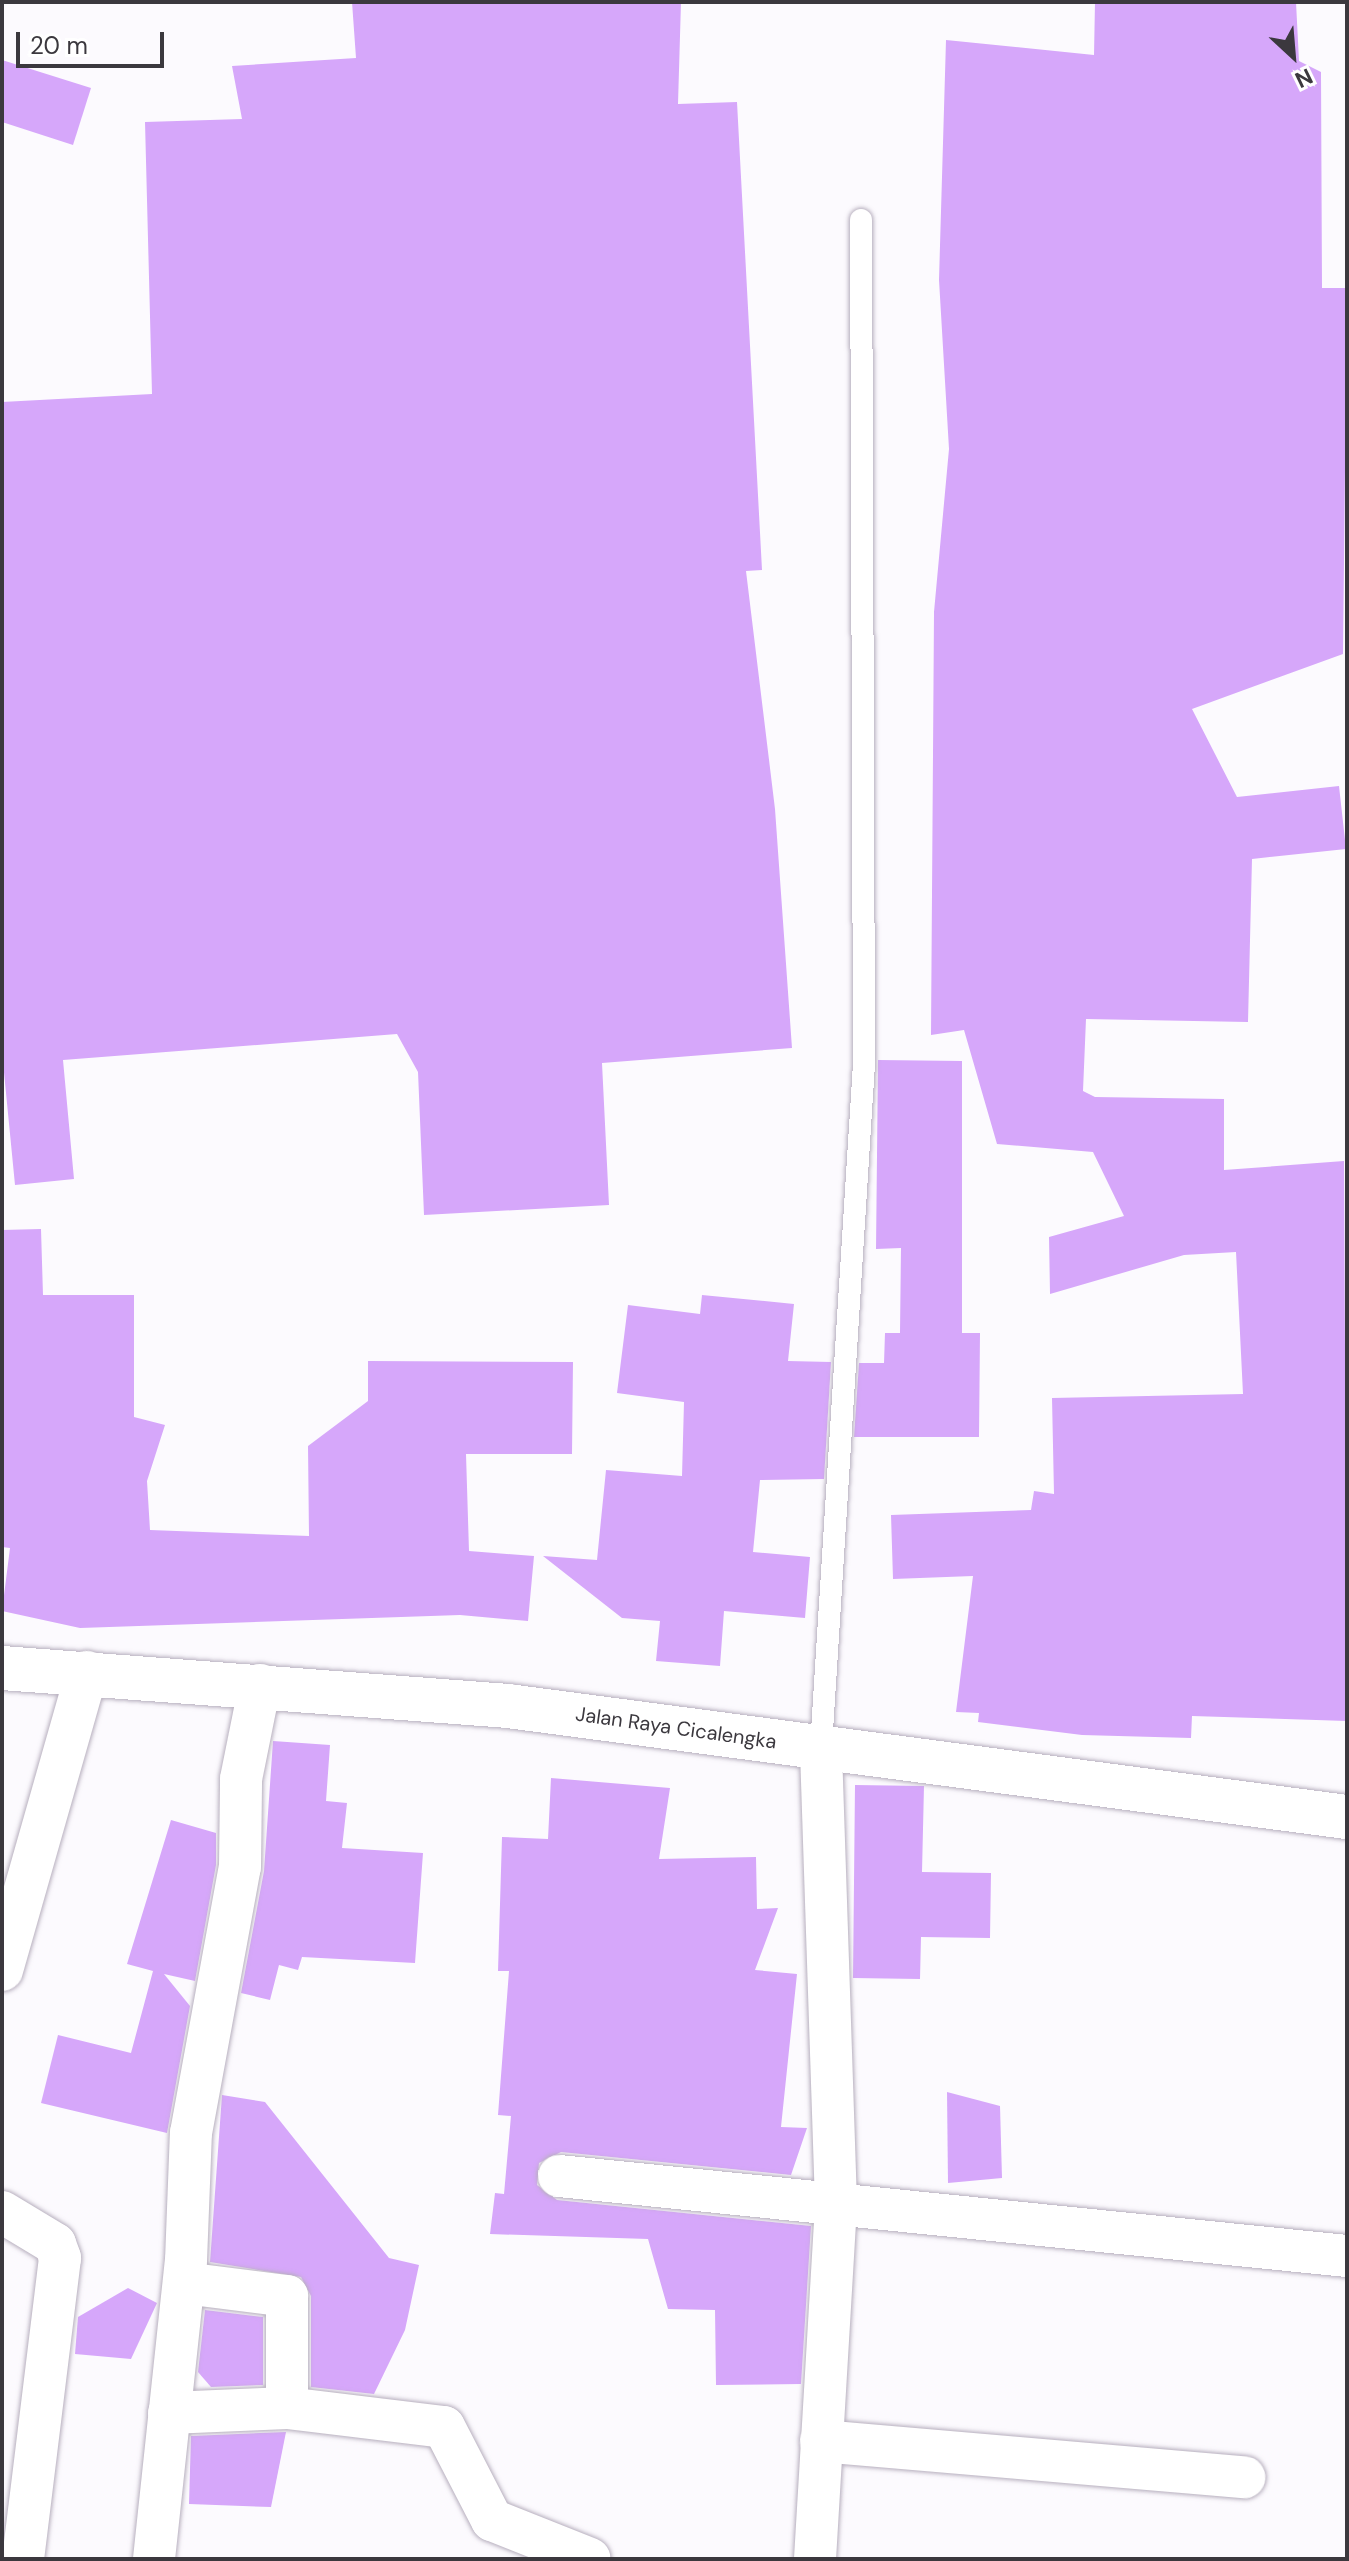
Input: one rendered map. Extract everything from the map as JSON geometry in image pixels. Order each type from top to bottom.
[{"type":"main road","name":"Jalan Raya Cicalengka","points":[[2,1668],[508,1706],[1347,1817]]},
{"type":"street","points":[[2,1970],[87,1672]]},
{"type":"street","points":[[154,2559],[184,2283],[191,2133],[240,1867],[241,1779],[260,1685]]},
{"type":"street","points":[[815,2559],[836,2203],[821,1747]]},
{"type":"street","points":[[559,2176],[1347,2256]]},
{"type":"street","points":[[2,2212],[55,2244],[60,2258],[23,2559]]},
{"type":"street","points":[[184,2283],[287,2296],[287,2408]]},
{"type":"street","points":[[169,2413],[287,2408],[444,2427],[492,2520],[527,2540],[590,2559]]},
{"type":"street","points":[[821,2441],[1244,2477]]},
{"type":"lane","points":[[821,1747],[864,1063],[861,220]]},
{"type":"building","points":[[352,2],[681,2],[678,104],[737,102],[762,570],[746,571],[775,809],[792,1048],[602,1063],[609,1205],[424,1215],[418,1072],[397,1034],[63,1060],[74,1179],[15,1185],[2,1052],[2,402],[152,394],[145,122],[242,119],[232,66],[356,58]]},
{"type":"building","points":[[1095,2],[1296,2],[1299,61],[1321,72],[1322,288],[1347,288],[1343,654],[1192,709],[1237,797],[1339,786],[1346,849],[1252,859],[1248,1022],[1086,1019],[1083,1091],[1095,1097],[1224,1099],[1224,1170],[1344,1161],[1347,1721],[1192,1716],[1191,1738],[1082,1735],[978,1722],[979,1713],[956,1712],[973,1576],[893,1579],[891,1515],[1031,1510],[1034,1491],[1054,1494],[1052,1398],[1243,1394],[1236,1252],[1184,1255],[1050,1294],[1049,1237],[1124,1216],[1093,1152],[997,1144],[964,1030],[931,1035],[934,612],[949,449],[939,280],[946,40],[1094,55]]},
{"type":"building","points":[[2,60],[91,88],[73,145],[2,122]]},
{"type":"building","points":[[878,1060],[962,1061],[962,1333],[980,1333],[979,1437],[854,1437],[859,1363],[884,1363],[885,1333],[900,1333],[901,1248],[876,1249]]},
{"type":"building","points":[[41,1229],[43,1295],[134,1295],[134,1417],[165,1425],[147,1481],[150,1530],[309,1536],[308,1446],[368,1401],[368,1361],[573,1362],[572,1454],[466,1454],[469,1551],[534,1556],[528,1621],[460,1615],[80,1628],[2,1611],[10,1548],[2,1547],[2,1230]]},
{"type":"building","points":[[702,1295],[794,1304],[788,1361],[831,1362],[824,1479],[760,1480],[753,1552],[810,1557],[805,1618],[724,1611],[720,1666],[656,1661],[660,1621],[622,1618],[543,1556],[597,1560],[606,1470],[682,1476],[684,1402],[617,1393],[628,1305],[700,1314]]},
{"type":"building","points":[[273,1741],[330,1745],[326,1801],[347,1803],[342,1848],[423,1853],[415,1963],[302,1957],[298,1970],[279,1965],[270,2000],[241,1993],[264,1871]]},
{"type":"building","points":[[551,1778],[670,1788],[659,1859],[756,1857],[757,1909],[778,1908],[755,1970],[797,1974],[781,2127],[807,2128],[791,2175],[561,2152],[539,2163],[537,2185],[557,2200],[811,2226],[801,2384],[716,2385],[715,2310],[668,2309],[648,2239],[490,2234],[495,2193],[504,2194],[511,2116],[498,2115],[509,1971],[498,1971],[502,1837],[548,1839]]},
{"type":"building","points":[[855,1785],[924,1786],[922,1872],[991,1873],[990,1938],[921,1937],[920,1979],[853,1978]]},
{"type":"building","points":[[171,1820],[216,1833],[216,1865],[195,1981],[164,1974],[190,2006],[167,2133],[41,2103],[58,2035],[131,2053],[153,1971],[127,1964]]},
{"type":"building","points":[[947,2092],[1000,2106],[1002,2178],[948,2183]]},
{"type":"building","points":[[222,2095],[265,2102],[389,2258],[419,2265],[405,2330],[374,2394],[311,2387],[311,2296],[301,2277],[210,2262]]},
{"type":"building","points":[[128,2288],[157,2303],[131,2359],[75,2354],[78,2317]]},
{"type":"building","points":[[205,2310],[263,2317],[263,2385],[211,2387],[198,2372]]},
{"type":"building","points":[[286,2432],[271,2507],[189,2504],[191,2436]]}]
